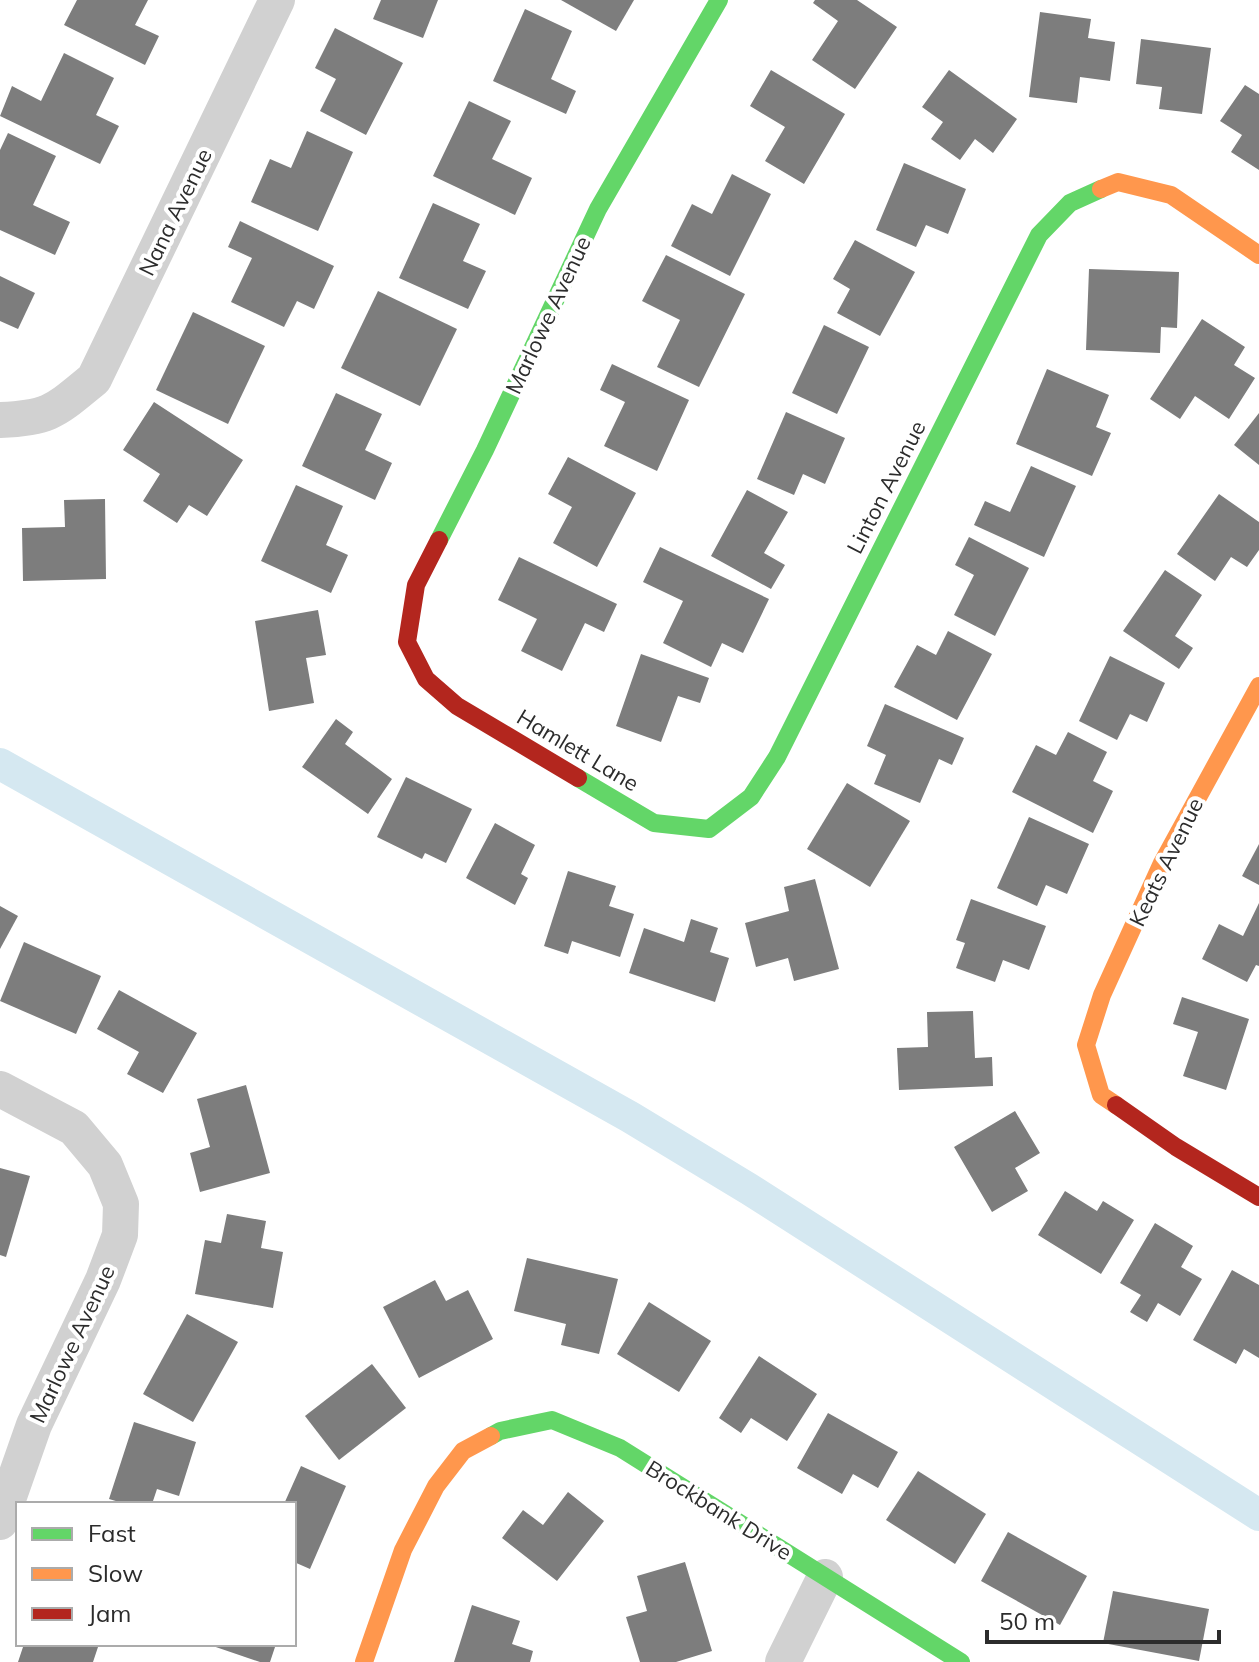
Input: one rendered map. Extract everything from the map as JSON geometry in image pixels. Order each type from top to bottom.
[{"type":"street","name":"Nana Avenue","points":[[0,420],[28,419],[55,411],[94,379],[277,0]]},
{"type":"street","name":"Marlowe Avenue","points":[[407,642],[416,585],[485,450],[598,209],[719,0]]},
{"type":"street","name":"Linton Avenue","points":[[751,797],[784,743],[1039,235],[1070,203],[1118,182],[1171,195],[1259,255]]},
{"type":"street","name":"Hamlett Lane","points":[[407,642],[426,679],[457,706],[654,823],[709,829],[751,797]]},
{"type":"street","name":"Keats Avenue","points":[[1259,686],[1162,863],[1102,995],[1086,1045],[1101,1095],[1176,1147],[1259,1197]]},
{"type":"street","name":"Marlowe Avenue","points":[[0,1089],[74,1128],[105,1165],[121,1204],[120,1235],[103,1280],[34,1425],[0,1522]]},
{"type":"street","name":"Brockbank Drive","points":[[364,1662],[403,1550],[436,1486],[463,1451],[500,1431],[552,1420],[620,1448],[961,1662]]},
{"type":"street","points":[[783,1662],[825,1577]]},
{"type":"building","points":[[77,0],[148,0],[135,25],[159,36],[145,65],[64,25]]},
{"type":"building","points":[[381,0],[438,0],[423,38],[373,19]]},
{"type":"building","points":[[561,0],[634,0],[616,31]]},
{"type":"building","points":[[815,0],[857,0],[897,27],[855,89],[812,60],[838,21],[813,3]]},
{"type":"building","points":[[525,9],[572,31],[551,79],[576,91],[566,114],[493,81]]},
{"type":"building","points":[[1040,12],[1091,19],[1088,38],[1115,42],[1110,81],[1080,77],[1077,103],[1029,97]]},
{"type":"building","points":[[335,28],[403,63],[366,135],[320,111],[336,79],[315,68]]},
{"type":"building","points":[[1141,39],[1211,48],[1202,114],[1159,109],[1162,87],[1136,84]]},
{"type":"building","points":[[64,53],[114,78],[96,115],[119,126],[100,164],[0,116],[12,86],[41,101]]},
{"type":"building","points":[[771,70],[845,114],[804,184],[765,161],[785,127],[750,106]]},
{"type":"building","points":[[949,70],[1017,119],[993,153],[975,139],[960,160],[931,139],[943,122],[922,107]]},
{"type":"building","points":[[1245,85],[1259,94],[1259,170],[1231,152],[1242,135],[1220,121]]},
{"type":"building","points":[[469,101],[511,121],[492,159],[532,178],[515,215],[433,176]]},
{"type":"building","points":[[307,131],[353,152],[318,231],[251,202],[270,159],[291,168]]},
{"type":"building","points":[[8,133],[56,156],[33,205],[70,222],[55,255],[0,230],[0,150]]},
{"type":"building","points":[[904,163],[966,189],[948,234],[926,225],[916,247],[876,230]]},
{"type":"building","points":[[732,174],[771,194],[730,276],[671,246],[692,204],[712,214]]},
{"type":"building","points":[[433,203],[480,224],[463,261],[486,271],[468,309],[399,278]]},
{"type":"building","points":[[240,221],[334,266],[314,309],[297,301],[284,327],[231,302],[252,258],[228,247]]},
{"type":"building","points":[[855,240],[915,272],[880,336],[837,313],[850,289],[833,279]]},
{"type":"building","points":[[666,255],[745,294],[699,387],[657,367],[680,320],[642,301]]},
{"type":"building","points":[[1089,269],[1179,272],[1177,328],[1161,327],[1160,353],[1086,350]]},
{"type":"building","points":[[0,276],[35,293],[18,329],[0,321]]},
{"type":"building","points":[[378,291],[457,329],[420,406],[341,368]]},
{"type":"building","points":[[193,312],[265,346],[228,424],[156,390]]},
{"type":"building","points":[[1202,319],[1245,347],[1234,365],[1255,378],[1229,419],[1195,396],[1180,419],[1150,399]]},
{"type":"building","points":[[824,325],[869,347],[837,414],[792,393]]},
{"type":"building","points":[[612,364],[689,400],[657,471],[604,446],[625,402],[600,390]]},
{"type":"building","points":[[1047,369],[1109,395],[1096,427],[1111,433],[1092,476],[1016,444]]},
{"type":"building","points":[[336,393],[382,414],[365,450],[392,463],[375,500],[302,466]]},
{"type":"building","points":[[154,402],[243,460],[207,516],[189,505],[177,523],[143,501],[160,474],[123,450]]},
{"type":"building","points":[[786,412],[845,438],[825,484],[803,474],[794,495],[757,479]]},
{"type":"building","points":[[1259,413],[1259,465],[1234,445]]},
{"type":"building","points":[[568,457],[636,493],[597,567],[553,543],[572,507],[548,494]]},
{"type":"building","points":[[1031,466],[1076,486],[1044,557],[974,525],[985,501],[1010,512]]},
{"type":"building","points":[[296,485],[343,506],[326,545],[348,555],[331,593],[261,561]]},
{"type":"building","points":[[747,490],[788,512],[764,553],[785,565],[771,589],[711,556]]},
{"type":"building","points":[[1219,494],[1259,522],[1259,550],[1247,567],[1231,557],[1215,581],[1177,554]]},
{"type":"building","points":[[105,499],[106,579],[23,581],[22,528],[65,527],[64,500]]},
{"type":"building","points":[[969,537],[1029,568],[995,636],[954,615],[974,575],[955,565]]},
{"type":"building","points":[[660,547],[769,599],[743,653],[722,643],[711,667],[663,643],[683,601],[643,582]]},
{"type":"building","points":[[519,557],[617,604],[604,632],[585,623],[562,671],[521,651],[537,619],[498,600]]},
{"type":"building","points":[[1165,570],[1202,595],[1175,636],[1193,648],[1179,669],[1123,631]]},
{"type":"building","points":[[318,610],[326,655],[306,658],[314,703],[269,711],[255,621]]},
{"type":"building","points":[[948,631],[992,654],[957,720],[894,687],[917,645],[936,655]]},
{"type":"building","points":[[641,654],[709,678],[700,703],[678,696],[661,742],[616,726]]},
{"type":"building","points":[[1110,656],[1165,683],[1147,722],[1130,714],[1117,740],[1079,721]]},
{"type":"building","points":[[885,704],[964,738],[952,765],[939,759],[920,803],[874,784],[886,755],[867,746]]},
{"type":"building","points":[[336,719],[353,732],[345,744],[392,779],[368,814],[302,767]]},
{"type":"building","points":[[1068,732],[1107,752],[1093,781],[1113,791],[1093,833],[1012,792],[1036,745],[1056,755]]},
{"type":"building","points":[[406,777],[472,809],[446,863],[425,853],[422,859],[377,837]]},
{"type":"building","points":[[847,783],[910,821],[870,887],[807,849]]},
{"type":"building","points":[[1029,817],[1089,844],[1067,894],[1046,885],[1037,906],[997,888]]},
{"type":"building","points":[[495,823],[535,845],[521,874],[528,878],[515,905],[466,878]]},
{"type":"building","points":[[1259,844],[1259,885],[1242,876]]},
{"type":"building","points":[[568,871],[616,886],[609,906],[634,914],[620,957],[572,941],[568,954],[544,946]]},
{"type":"building","points":[[815,879],[839,969],[794,981],[788,958],[756,967],[745,923],[789,911],[784,887]]},
{"type":"building","points":[[971,899],[1046,926],[1029,970],[1003,960],[995,982],[956,968],[965,943],[956,940]]},
{"type":"building","points":[[1259,903],[1259,966],[1256,965],[1247,982],[1202,959],[1219,924],[1243,936]]},
{"type":"building","points":[[0,906],[18,916],[0,949]]},
{"type":"building","points":[[691,919],[718,928],[710,952],[729,958],[715,1002],[629,973],[644,928],[684,942]]},
{"type":"building","points":[[24,942],[101,976],[76,1034],[0,1001]]},
{"type":"building","points":[[119,990],[197,1033],[163,1093],[127,1074],[139,1052],[97,1029]]},
{"type":"building","points":[[1182,997],[1249,1019],[1226,1090],[1183,1076],[1198,1032],[1173,1024]]},
{"type":"building","points":[[973,1011],[975,1058],[992,1057],[993,1086],[899,1090],[897,1048],[928,1047],[927,1012]]},
{"type":"building","points":[[246,1085],[270,1173],[200,1192],[190,1153],[210,1147],[197,1099]]},
{"type":"building","points":[[1015,1111],[1040,1153],[1015,1168],[1028,1191],[992,1212],[954,1147]]},
{"type":"building","points":[[0,1168],[30,1176],[6,1257],[0,1255]]},
{"type":"building","points":[[1065,1191],[1097,1211],[1103,1201],[1134,1220],[1101,1274],[1038,1235]]},
{"type":"building","points":[[227,1214],[266,1221],[261,1248],[283,1252],[273,1308],[195,1294],[205,1240],[221,1243]]},
{"type":"building","points":[[1155,1223],[1193,1246],[1181,1267],[1202,1279],[1180,1316],[1158,1303],[1147,1322],[1130,1312],[1141,1295],[1120,1283]]},
{"type":"building","points":[[527,1258],[618,1279],[599,1354],[561,1345],[566,1324],[514,1311]]},
{"type":"building","points":[[1232,1270],[1259,1285],[1259,1358],[1244,1349],[1236,1364],[1193,1340]]},
{"type":"building","points":[[435,1280],[446,1301],[468,1290],[493,1339],[419,1378],[383,1307]]},
{"type":"building","points":[[649,1302],[711,1341],[679,1392],[617,1354]]},
{"type":"building","points":[[187,1314],[238,1342],[193,1422],[143,1394]]},
{"type":"building","points":[[759,1356],[817,1394],[787,1441],[751,1418],[741,1433],[719,1418]]},
{"type":"building","points":[[372,1364],[406,1408],[339,1460],[305,1416]]},
{"type":"building","points":[[828,1413],[898,1452],[878,1488],[853,1474],[842,1494],[797,1468]]},
{"type":"building","points":[[134,1422],[196,1442],[179,1496],[157,1489],[153,1502],[109,1499]]},
{"type":"building","points":[[301,1466],[346,1486],[310,1569],[296,1563],[296,1502],[285,1502]]},
{"type":"building","points":[[918,1471],[986,1514],[955,1564],[886,1520]]},
{"type":"building","points":[[568,1492],[604,1521],[557,1581],[502,1538],[523,1510],[543,1525]]},
{"type":"building","points":[[1008,1532],[1087,1576],[1060,1625],[981,1581]]},
{"type":"building","points":[[685,1562],[712,1651],[676,1662],[640,1662],[626,1617],[647,1611],[637,1576]]},
{"type":"building","points":[[1113,1591],[1209,1609],[1199,1661],[1103,1643]]},
{"type":"building","points":[[472,1605],[520,1621],[512,1644],[533,1651],[530,1662],[454,1662]]},
{"type":"building","points":[[23,1646],[98,1646],[93,1662],[18,1662]]},
{"type":"building","points":[[213,1646],[275,1646],[270,1662],[260,1662]]},
{"type":"waterway","points":[[0,764],[630,1117],[749,1189],[1259,1515]]},
{"type":"traffic: fast","points":[[439,540],[485,450],[598,209],[719,0]]},
{"type":"traffic: fast","points":[[578,778],[654,823],[709,829],[751,797],[777,757],[1039,235],[1070,203],[1101,189]]},
{"type":"traffic: fast","points":[[491,1436],[500,1431],[552,1420],[620,1448],[961,1662]]},
{"type":"traffic: slow","points":[[1101,189],[1118,182],[1171,195],[1259,255]]},
{"type":"traffic: slow","points":[[1116,1105],[1101,1095],[1086,1045],[1102,995],[1162,863],[1259,686]]},
{"type":"traffic: slow","points":[[364,1662],[403,1550],[436,1486],[463,1451],[491,1436]]},
{"type":"traffic: jam","points":[[439,540],[416,585],[407,642],[426,679],[457,706],[578,778]]},
{"type":"traffic: jam","points":[[1116,1105],[1176,1147],[1259,1197]]}]
